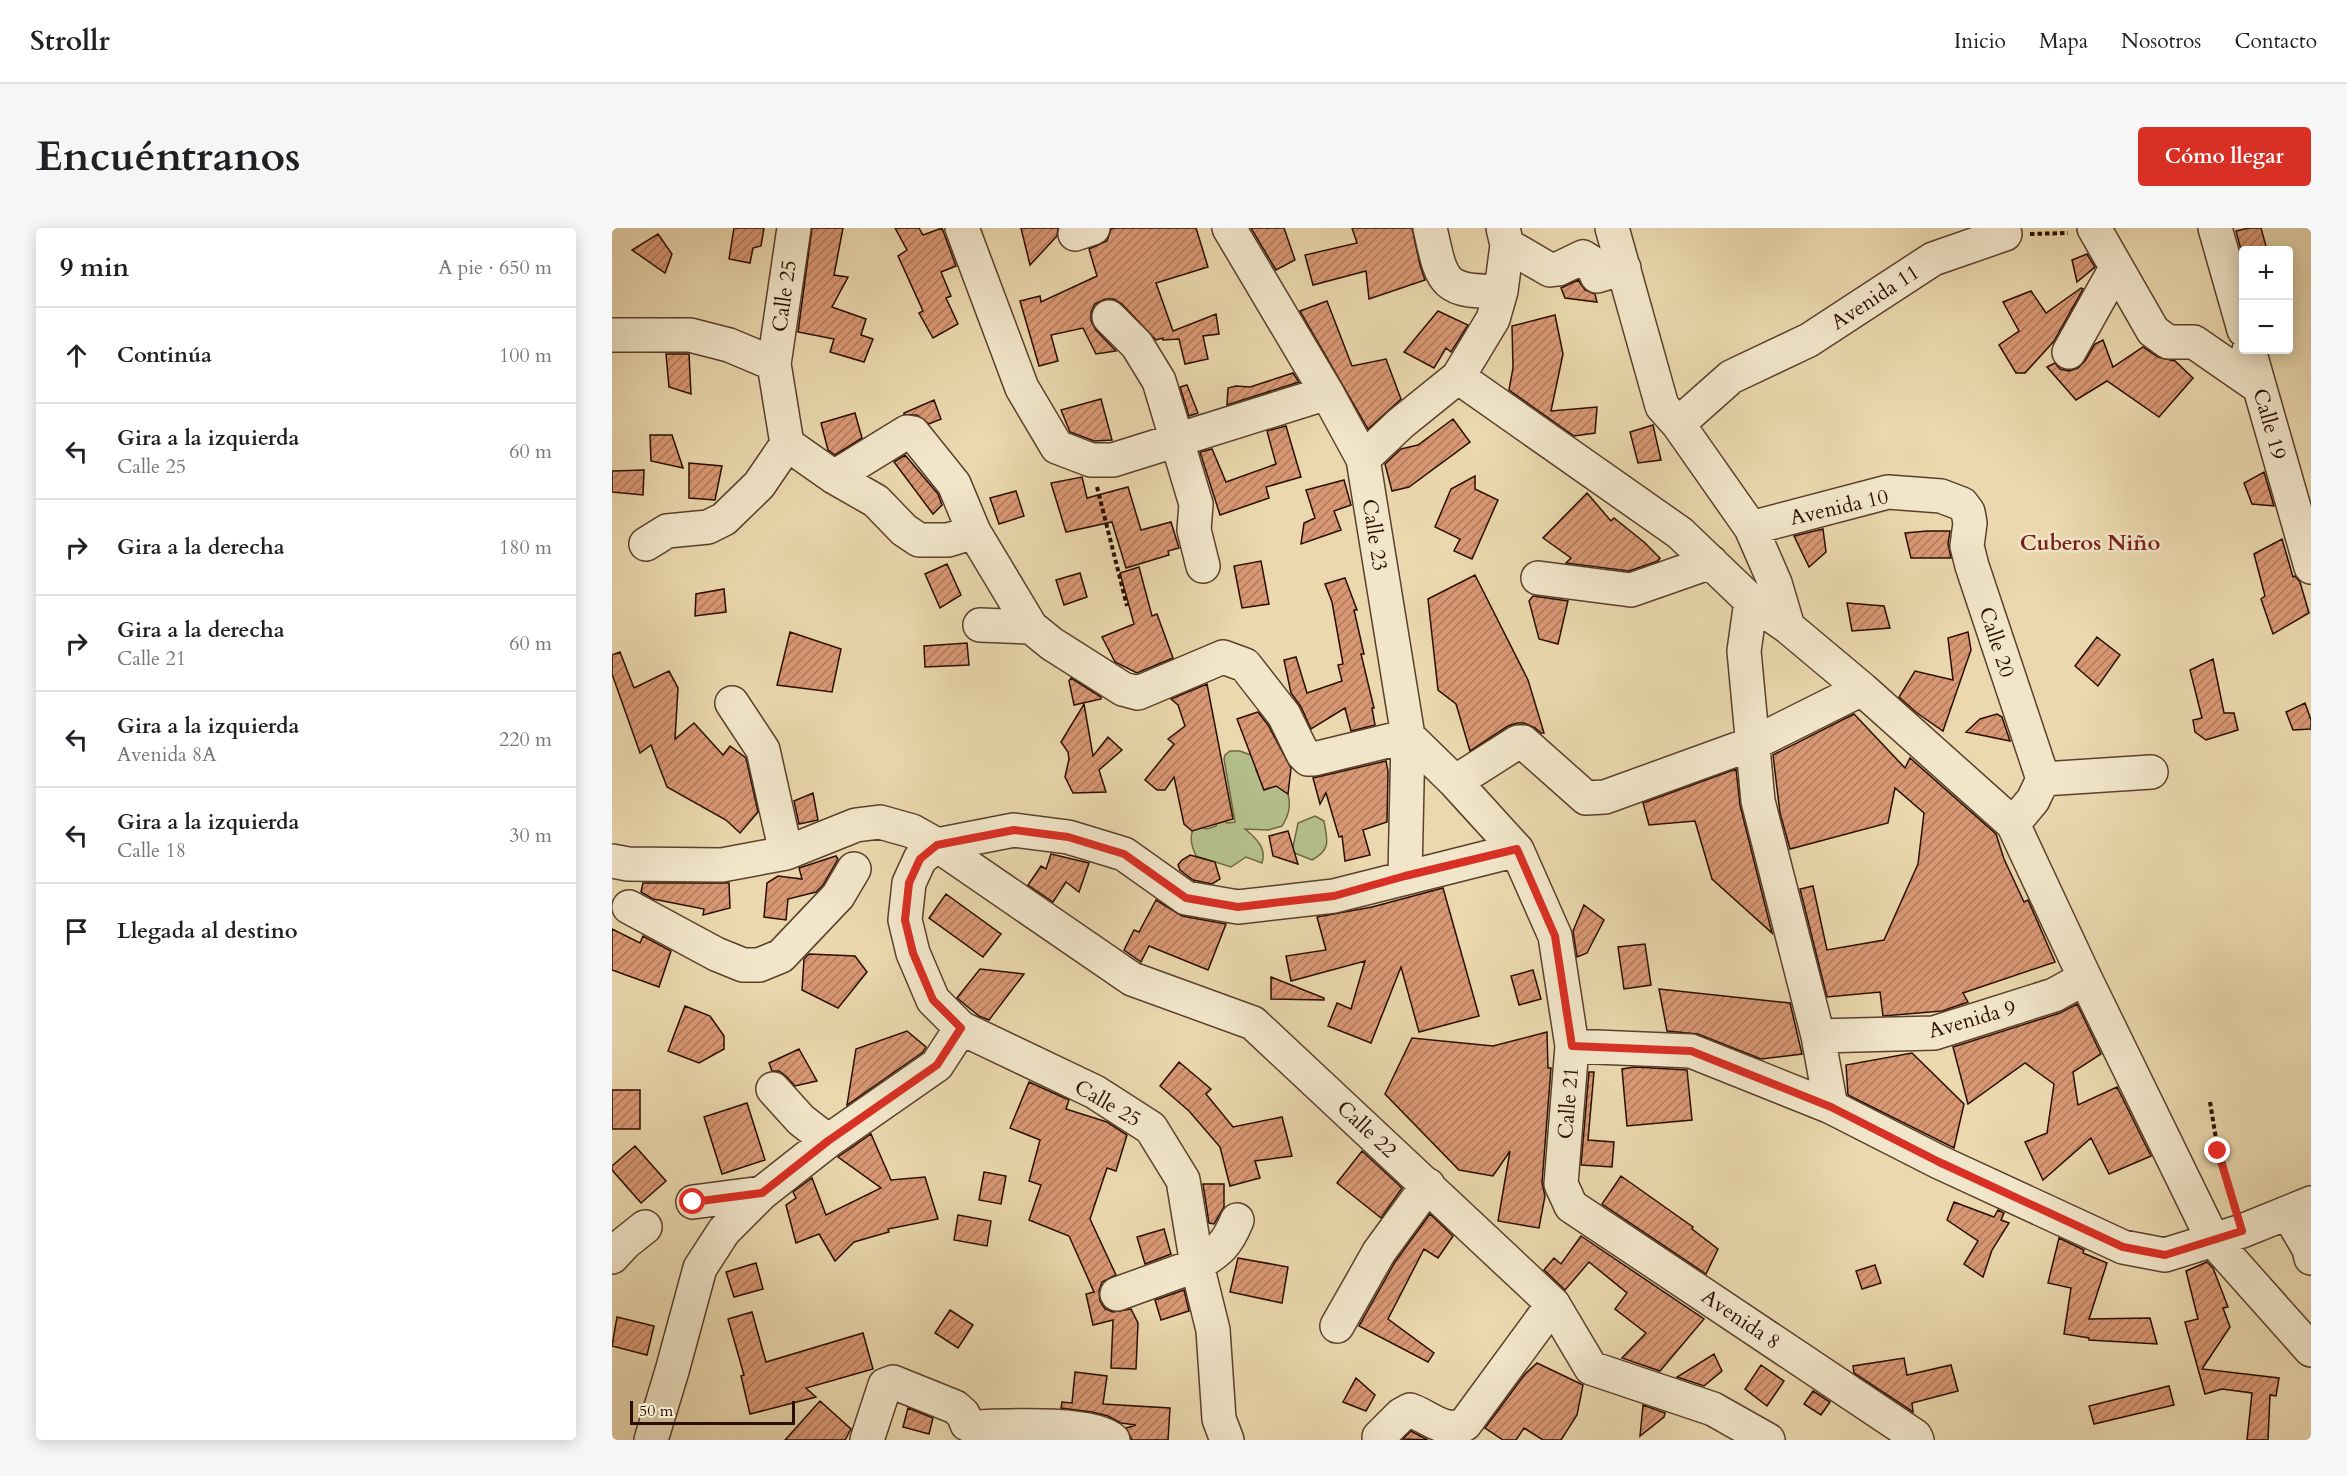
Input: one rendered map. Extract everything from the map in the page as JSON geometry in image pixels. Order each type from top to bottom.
[{"type":"street","name":"Calle 25","points":[[787,444],[774,364],[794,228]]},
{"type":"street","points":[[963,228],[1022,388],[1057,447],[1091,460],[1113,460],[1327,393]]},
{"type":"street","name":"Calle 23","points":[[1229,228],[1327,393],[1363,459],[1408,736],[1405,876]]},
{"type":"street","points":[[1430,228],[1440,271],[1453,286],[1472,292],[1501,291]]},
{"type":"street","points":[[1612,228],[1662,406],[1678,424],[1751,528],[1775,584],[1788,627]]},
{"type":"street","points":[[2215,228],[2239,312]]},
{"type":"street","points":[[2095,230],[2153,331],[2169,342],[2194,342],[2259,387]]},
{"type":"street","name":"Avenida 11","points":[[1678,424],[1731,377],[1809,340],[1933,259],[2006,234]]},
{"type":"street","points":[[1363,459],[1401,423],[1458,377],[1493,319],[1501,291],[1505,236]]},
{"type":"street","points":[[1505,236],[1550,270],[1558,269],[1583,257],[1591,262],[1597,276],[1623,268]]},
{"type":"street","points":[[2069,352],[2116,267]]},
{"type":"street","points":[[1109,317],[1137,345],[1160,381],[1196,504],[1194,530],[1203,566]]},
{"type":"street","points":[[612,335],[690,335],[729,345],[774,364]]},
{"type":"street","name":"Calle 19","points":[[2250,354],[2311,567]]},
{"type":"street","points":[[1458,377],[1680,533],[1751,601],[1788,627],[1862,689],[2013,824],[2085,978],[2228,1236],[2311,1350]]},
{"type":"street","points":[[834,477],[907,432],[914,433],[954,484],[975,532],[1031,627],[1052,644],[1123,689],[1138,693],[1223,657],[1245,665],[1284,715],[1303,754],[1308,759],[1408,736]]},
{"type":"street","points":[[646,544],[667,531],[708,527],[724,519],[759,485],[787,444],[834,477],[876,501],[904,530],[919,540],[948,540],[975,532]]},
{"type":"street","name":"Avenida 10","points":[[1751,528],[1888,492],[1941,496],[1962,504]]},
{"type":"street","name":"Calle 20","points":[[1962,504],[1968,512],[1970,523],[1967,546],[1972,566],[2043,779]]},
{"type":"street","points":[[1538,578],[1631,590],[1711,562]]},
{"type":"street","points":[[1751,601],[1744,651],[1758,801],[1818,1036],[1831,1107]]},
{"type":"street","points":[[980,625],[1031,627]]},
{"type":"street","points":[[1455,782],[1518,742],[1523,742],[1586,798],[1605,797],[1754,743],[1862,689]]},
{"type":"street","points":[[732,704],[763,750],[786,853]]},
{"type":"street","name":"Calle 21","points":[[1408,736],[1455,782],[1517,849],[1555,936],[1572,1046],[1561,1184],[1565,1197]]},
{"type":"street","points":[[2013,824],[2033,800],[2043,779],[2151,772]]},
{"type":"street","name":"Calle 22","points":[[620,863],[722,865],[786,853],[856,825],[880,822],[912,831],[937,845],[1132,979],[1253,1023],[1553,1304],[1591,1368],[1713,1409],[1768,1440]]},
{"type":"street","points":[[937,845],[1014,830],[1068,837],[1124,854],[1186,898],[1238,907],[1334,896],[1517,849]]},
{"type":"street","name":"Calle 25","points":[[937,845],[920,859],[909,883],[905,920],[913,953],[933,1000],[961,1028],[1095,1092],[1151,1128],[1183,1180],[1197,1265],[1213,1330],[1220,1419],[1227,1440]]},
{"type":"street","points":[[620,863],[632,883],[620,911],[743,965],[759,965],[781,956],[838,896],[854,869]]},
{"type":"street","name":"Avenida 9","points":[[1818,1036],[1934,1033],[2054,995],[2085,978]]},
{"type":"street","points":[[651,1440],[700,1268],[724,1231],[762,1193],[828,1141],[937,1065],[961,1028]]},
{"type":"street","points":[[1572,1046],[1691,1051],[1831,1107],[1939,1162],[2123,1247],[2165,1255],[2228,1236],[2300,1208],[2311,1258]]},
{"type":"street","points":[[773,1089],[801,1120],[828,1141]]},
{"type":"street","points":[[1337,1326],[1379,1252],[1428,1185]]},
{"type":"street","points":[[693,1202],[762,1193]]},
{"type":"street","name":"Avenida 8","points":[[1565,1197],[1571,1206],[1915,1436],[1917,1440]]},
{"type":"street","points":[[1117,1294],[1197,1265],[1229,1240],[1237,1220]]},
{"type":"street","points":[[612,1257],[645,1227]]},
{"type":"street","points":[[1379,1437],[1401,1415],[1410,1410],[1447,1427],[1458,1428],[1465,1424],[1553,1304]]},
{"type":"street","points":[[867,1440],[885,1385],[893,1382],[955,1407],[961,1411],[970,1426],[1045,1426],[1099,1432],[1113,1440]]},
{"type":"path","points":[[2006,234],[2095,230]]},
{"type":"path","points":[[1091,460],[1127,606]]},
{"type":"path","points":[[2210,1102],[2228,1236]]},
{"type":"green space","points":[[1230,751],[1240,751],[1256,757],[1256,770],[1264,790],[1277,786],[1288,794],[1289,810],[1282,826],[1268,830],[1245,829],[1262,848],[1262,863],[1246,857],[1231,867],[1196,856],[1192,846],[1192,832],[1202,822],[1204,828],[1207,829],[1216,826],[1217,820],[1227,823],[1235,822],[1224,759]]},
{"type":"green space","points":[[1315,816],[1324,821],[1327,844],[1323,852],[1312,860],[1292,852],[1298,823]]},
{"type":"building","points":[[734,228],[764,228],[761,246],[753,248],[750,263],[729,259]]},
{"type":"building","points":[[812,228],[843,228],[834,275],[848,277],[832,307],[866,319],[861,335],[873,339],[864,362],[830,352],[834,339],[798,332]]},
{"type":"building","points":[[895,228],[919,228],[923,235],[942,228],[956,266],[941,272],[951,296],[946,298],[958,324],[933,338],[919,313],[923,311],[898,256],[907,250]]},
{"type":"building","points":[[1021,228],[1058,228],[1057,236],[1030,265]]},
{"type":"building","points":[[1196,228],[1208,267],[1156,283],[1173,331],[1216,314],[1219,334],[1203,336],[1208,359],[1185,364],[1179,339],[1156,340],[1122,304],[1114,299],[1105,299],[1095,304],[1091,312],[1091,321],[1096,330],[1116,351],[1096,354],[1083,328],[1051,335],[1058,361],[1039,366],[1020,301],[1040,296],[1041,302],[1097,276],[1089,249],[1107,241],[1111,229]]},
{"type":"building","points":[[1251,228],[1284,228],[1295,260],[1276,270]]},
{"type":"building","points":[[1352,228],[1412,228],[1425,280],[1369,299],[1366,271],[1313,285],[1305,255],[1357,243]]},
{"type":"building","points":[[2261,228],[2266,246],[2240,246],[2236,231]]},
{"type":"building","points":[[658,234],[672,254],[665,273],[632,250]]},
{"type":"building","points":[[2087,254],[2095,267],[2077,282],[2072,260]]},
{"type":"building","points":[[1578,280],[1585,290],[1595,294],[1597,302],[1565,298],[1561,288]]},
{"type":"building","points":[[2081,288],[2083,289],[2054,341],[2025,373],[2016,373],[1999,345],[2019,331],[2003,302],[2031,291],[2046,313]]},
{"type":"building","points":[[1327,301],[1352,366],[1386,359],[1401,399],[1368,429],[1300,311]]},
{"type":"building","points":[[1438,311],[1468,325],[1451,352],[1446,348],[1434,368],[1404,352]]},
{"type":"building","points":[[1555,315],[1563,354],[1551,411],[1597,407],[1595,433],[1574,436],[1509,390],[1513,368],[1512,326]]},
{"type":"building","points":[[2103,340],[2113,367],[2143,347],[2158,357],[2175,361],[2193,378],[2159,417],[2107,381],[2076,400],[2047,367],[2055,363],[2060,369],[2069,371],[2078,368],[2095,344]]},
{"type":"building","points":[[666,354],[689,354],[691,394],[669,387]]},
{"type":"building","points":[[1293,373],[1299,382],[1227,405],[1228,388],[1250,387]]},
{"type":"building","points":[[1187,385],[1198,413],[1189,416],[1180,387]]},
{"type":"building","points":[[1101,399],[1112,440],[1094,441],[1070,432],[1061,410]]},
{"type":"building","points":[[934,400],[941,419],[929,424],[917,415],[904,415],[904,413]]},
{"type":"building","points":[[855,413],[862,438],[835,455],[828,450],[821,423]]},
{"type":"building","points":[[1453,419],[1470,442],[1409,487],[1392,491],[1385,464],[1401,449],[1418,445]]},
{"type":"building","points":[[1653,425],[1661,460],[1638,463],[1630,432]]},
{"type":"building","points":[[1286,426],[1301,477],[1266,487],[1269,498],[1220,515],[1200,452],[1212,449],[1226,482],[1276,464],[1267,431]]},
{"type":"building","points":[[650,435],[672,435],[683,468],[651,461]]},
{"type":"building","points":[[905,455],[938,494],[942,505],[933,514],[894,462]]},
{"type":"building","points":[[689,463],[722,466],[715,500],[689,498]]},
{"type":"building","points":[[644,470],[643,495],[612,492],[612,471]]},
{"type":"building","points":[[2264,472],[2274,506],[2252,504],[2244,483]]},
{"type":"building","points":[[1475,476],[1475,489],[1498,500],[1472,559],[1454,551],[1460,539],[1435,527],[1451,489]]},
{"type":"building","points":[[1082,477],[1087,498],[1128,487],[1141,530],[1171,522],[1179,548],[1168,551],[1169,555],[1126,568],[1112,522],[1066,532],[1051,483]]},
{"type":"building","points":[[1344,480],[1351,505],[1334,511],[1341,530],[1301,544],[1304,523],[1315,518],[1306,490]]},
{"type":"building","points":[[1016,491],[1024,516],[999,524],[990,498]]},
{"type":"building","points":[[1587,493],[1611,521],[1614,518],[1644,542],[1660,558],[1658,561],[1629,571],[1566,563],[1571,558],[1543,538]]},
{"type":"building","points":[[1823,529],[1826,552],[1809,567],[1794,536]]},
{"type":"building","points":[[1950,531],[1948,544],[1951,558],[1911,558],[1905,533]]},
{"type":"building","points":[[2282,539],[2293,577],[2295,576],[2300,582],[2309,613],[2273,634],[2261,599],[2265,596],[2254,554]]},
{"type":"building","points":[[1261,561],[1269,604],[1242,608],[1234,566]]},
{"type":"building","points":[[947,564],[961,595],[940,608],[925,574]]},
{"type":"building","points":[[1139,567],[1152,616],[1157,614],[1173,658],[1137,673],[1115,662],[1102,637],[1134,624],[1120,573]]},
{"type":"building","points":[[1080,573],[1087,597],[1064,605],[1056,580]]},
{"type":"building","points":[[1475,575],[1528,680],[1544,733],[1524,723],[1517,723],[1508,726],[1470,751],[1456,704],[1438,690],[1428,599]]},
{"type":"building","points":[[1345,578],[1357,610],[1354,610],[1364,654],[1361,654],[1374,708],[1372,708],[1375,725],[1351,731],[1345,708],[1311,729],[1301,707],[1291,693],[1284,660],[1296,657],[1307,693],[1342,681],[1338,665],[1343,664],[1332,602],[1325,584]]},
{"type":"building","points":[[724,589],[726,612],[695,616],[696,594]]},
{"type":"building","points":[[1533,596],[1568,601],[1558,644],[1539,639],[1529,601]]},
{"type":"building","points":[[1847,603],[1884,606],[1890,628],[1852,631]]},
{"type":"building","points":[[790,632],[841,649],[832,692],[777,685]]},
{"type":"building","points":[[1968,632],[1971,650],[1943,731],[1899,697],[1915,671],[1953,680],[1948,638]]},
{"type":"building","points":[[2097,637],[2120,655],[2098,686],[2075,666]]},
{"type":"building","points":[[967,643],[969,665],[925,667],[924,646]]},
{"type":"building","points":[[620,652],[634,688],[669,671],[678,688],[675,739],[694,723],[723,755],[730,746],[746,758],[758,812],[740,833],[726,820],[667,787],[651,745],[640,753],[612,674],[612,655]]},
{"type":"building","points":[[2213,659],[2224,713],[2234,713],[2238,730],[2206,740],[2195,732],[2193,720],[2202,718],[2190,670]]},
{"type":"building","points":[[1071,678],[1101,699],[1074,705],[1069,681]]},
{"type":"building","points":[[1207,684],[1233,819],[1192,831],[1184,824],[1174,777],[1165,790],[1157,790],[1145,780],[1174,744],[1168,739],[1185,726],[1178,705],[1171,699]]},
{"type":"building","points":[[2305,703],[2311,720],[2311,729],[2293,730],[2286,712]]},
{"type":"building","points":[[1084,704],[1093,756],[1108,737],[1122,750],[1099,770],[1106,792],[1073,793],[1065,777],[1069,759],[1068,752],[1061,742]]},
{"type":"building","points":[[1258,712],[1268,725],[1291,768],[1288,794],[1276,786],[1264,790],[1237,719]]},
{"type":"building","points":[[1854,714],[1905,768],[1910,758],[1996,834],[2004,859],[2024,902],[2028,900],[2055,962],[1963,993],[1968,1002],[1942,1011],[1883,1016],[1880,992],[1827,997],[1800,889],[1813,886],[1827,950],[1884,940],[1918,864],[1924,813],[1895,788],[1888,823],[1790,849],[1780,813],[1773,755]]},
{"type":"building","points":[[1997,714],[2002,717],[2010,741],[1966,732],[1980,719]]},
{"type":"building","points":[[1386,761],[1388,771],[1387,822],[1363,830],[1370,855],[1345,861],[1342,836],[1339,837],[1326,793],[1320,804],[1313,778]]},
{"type":"building","points":[[1736,769],[1740,805],[1772,933],[1712,879],[1695,821],[1649,825],[1643,803]]},
{"type":"building","points":[[813,793],[818,820],[799,824],[794,801]]},
{"type":"building","points":[[1288,831],[1298,864],[1273,856],[1269,836]]},
{"type":"building","points":[[1051,854],[1089,863],[1079,892],[1066,882],[1053,902],[1028,885],[1041,866],[1046,869]]},
{"type":"building","points":[[1190,855],[1215,862],[1220,879],[1212,884],[1193,880],[1180,870],[1178,865]]},
{"type":"building","points":[[836,856],[838,859],[823,885],[816,892],[788,899],[786,920],[764,917],[767,883],[778,876],[802,879],[799,868]]},
{"type":"building","points":[[643,883],[729,883],[730,908],[703,915],[704,909],[653,899],[641,892]]},
{"type":"building","points":[[1443,888],[1479,1016],[1419,1032],[1401,967],[1371,1043],[1328,1026],[1337,1003],[1351,1009],[1365,961],[1291,981],[1286,956],[1326,950],[1317,917],[1372,907]]},
{"type":"building","points":[[946,894],[1001,934],[983,957],[929,918]]},
{"type":"building","points":[[1156,900],[1182,916],[1226,924],[1208,970],[1149,946],[1141,962],[1124,950],[1134,930],[1139,932]]},
{"type":"building","points":[[1584,905],[1604,920],[1587,953],[1577,957],[1573,931]]},
{"type":"building","points":[[612,929],[640,943],[643,936],[671,951],[659,987],[612,970]]},
{"type":"building","points":[[1645,944],[1651,985],[1624,989],[1618,947]]},
{"type":"building","points":[[809,954],[855,956],[867,972],[838,1008],[802,990],[804,959]]},
{"type":"building","points":[[980,969],[1024,974],[989,1020],[979,1016],[957,998]]},
{"type":"building","points":[[1533,970],[1541,999],[1519,1005],[1511,976]]},
{"type":"building","points":[[1271,977],[1324,998],[1324,1000],[1271,999]]},
{"type":"building","points":[[1659,989],[1790,1003],[1802,1054],[1761,1059],[1698,1034],[1667,1031]]},
{"type":"building","points":[[2077,1004],[2101,1054],[2073,1072],[2078,1105],[2117,1087],[2151,1156],[2109,1174],[2091,1138],[2043,1180],[2025,1142],[2047,1133],[2054,1084],[2025,1063],[1968,1104],[1953,1047],[2060,1013]]},
{"type":"building","points":[[685,1006],[710,1016],[724,1036],[724,1049],[699,1063],[668,1051]]},
{"type":"building","points":[[907,1031],[926,1047],[923,1052],[847,1105],[856,1049]]},
{"type":"building","points":[[1547,1032],[1548,1068],[1551,1068],[1542,1183],[1545,1196],[1539,1228],[1498,1221],[1510,1151],[1493,1176],[1459,1170],[1385,1094],[1412,1038],[1493,1046]]},
{"type":"building","points":[[799,1049],[817,1081],[795,1086],[779,1071],[772,1071],[769,1063]]},
{"type":"building","points":[[1912,1053],[1964,1104],[1954,1148],[1848,1095],[1846,1065]]},
{"type":"building","points":[[1179,1062],[1211,1089],[1206,1094],[1233,1127],[1282,1117],[1292,1156],[1255,1161],[1260,1178],[1230,1186],[1220,1147],[1189,1111],[1160,1086]]},
{"type":"building","points":[[1635,1067],[1687,1070],[1692,1120],[1627,1126],[1622,1069]]},
{"type":"building","points":[[1589,1072],[1594,1072],[1588,1140],[1614,1142],[1612,1167],[1581,1165]]},
{"type":"building","points":[[1029,1082],[1069,1100],[1066,1109],[1107,1122],[1127,1135],[1116,1171],[1107,1168],[1090,1219],[1116,1275],[1102,1282],[1099,1291],[1100,1301],[1105,1309],[1113,1312],[1131,1309],[1138,1323],[1136,1369],[1111,1368],[1113,1320],[1093,1325],[1086,1294],[1094,1292],[1069,1236],[1029,1220],[1041,1185],[1029,1181],[1040,1140],[1010,1128]]},
{"type":"building","points":[[612,1090],[640,1090],[640,1129],[612,1129]]},
{"type":"building","points":[[747,1103],[765,1160],[722,1174],[704,1117]]},
{"type":"building","points":[[871,1134],[891,1180],[925,1177],[938,1219],[888,1229],[889,1232],[854,1242],[835,1261],[819,1234],[796,1243],[786,1205],[796,1198],[793,1192],[812,1178],[826,1215],[881,1188],[838,1157]]},
{"type":"building","points":[[635,1146],[666,1181],[641,1203],[612,1170],[612,1166]]},
{"type":"building","points":[[1362,1151],[1402,1188],[1381,1218],[1337,1183]]},
{"type":"building","points":[[984,1172],[1006,1176],[1001,1204],[979,1200]]},
{"type":"building","points":[[1621,1176],[1693,1227],[1692,1229],[1718,1249],[1706,1274],[1602,1204]]},
{"type":"building","points":[[1203,1184],[1224,1184],[1224,1207],[1214,1224],[1209,1223]]},
{"type":"building","points":[[1954,1202],[1994,1217],[1998,1210],[2004,1213],[2001,1220],[2009,1223],[1992,1250],[1983,1277],[1964,1264],[1978,1241],[1947,1220]]},
{"type":"building","points":[[1430,1214],[1453,1236],[1438,1258],[1424,1249],[1388,1319],[1434,1353],[1428,1362],[1359,1326],[1395,1262]]},
{"type":"building","points":[[958,1215],[991,1221],[987,1246],[954,1240]]},
{"type":"building","points":[[1164,1229],[1171,1254],[1145,1264],[1137,1237]]},
{"type":"building","points":[[1581,1236],[1704,1319],[1660,1371],[1622,1358],[1646,1333],[1615,1309],[1627,1293],[1589,1262],[1565,1290],[1544,1270],[1554,1258],[1561,1264]]},
{"type":"building","points":[[2059,1238],[2084,1250],[2083,1253],[2107,1263],[2089,1319],[2150,1318],[2157,1344],[2089,1340],[2089,1338],[2064,1334],[2071,1288],[2048,1283]]},
{"type":"building","points":[[1238,1258],[1288,1267],[1282,1303],[1230,1292]]},
{"type":"building","points":[[2207,1262],[2213,1268],[2228,1307],[2223,1308],[2230,1327],[2202,1369],[2279,1378],[2276,1396],[2270,1395],[2268,1440],[2247,1440],[2252,1393],[2222,1389],[2205,1394],[2185,1322],[2198,1319],[2186,1271]]},
{"type":"building","points":[[756,1263],[763,1289],[734,1297],[726,1272]]},
{"type":"building","points":[[1875,1265],[1881,1283],[1862,1289],[1856,1271]]},
{"type":"building","points":[[1184,1290],[1189,1311],[1161,1320],[1155,1300]]},
{"type":"building","points":[[950,1310],[973,1325],[958,1348],[935,1333]]},
{"type":"building","points":[[752,1312],[766,1362],[863,1333],[873,1369],[806,1388],[816,1397],[750,1414],[741,1376],[744,1375],[728,1319]]},
{"type":"building","points":[[617,1317],[654,1326],[647,1355],[612,1346]]},
{"type":"building","points":[[1714,1354],[1722,1371],[1704,1386],[1677,1377]]},
{"type":"building","points":[[1904,1358],[1907,1375],[1951,1365],[1958,1391],[1912,1403],[1913,1412],[1854,1373],[1853,1366]]},
{"type":"building","points":[[1537,1363],[1583,1385],[1577,1415],[1561,1440],[1543,1440],[1524,1428],[1516,1440],[1503,1440],[1485,1428],[1525,1374]]},
{"type":"building","points":[[1761,1365],[1784,1381],[1767,1406],[1745,1389]]},
{"type":"building","points":[[1075,1372],[1107,1376],[1103,1404],[1170,1408],[1168,1440],[1132,1440],[1126,1428],[1136,1425],[1121,1423],[1108,1416],[1092,1412],[1061,1408],[1062,1402],[1072,1403]]},
{"type":"building","points":[[1356,1378],[1375,1395],[1366,1411],[1343,1402]]},
{"type":"building","points":[[2169,1386],[2174,1405],[2094,1424],[2089,1406]]},
{"type":"building","points":[[1813,1391],[1830,1402],[1821,1415],[1804,1404]]},
{"type":"building","points":[[820,1401],[851,1429],[845,1440],[785,1440]]},
{"type":"building","points":[[1643,1405],[1665,1413],[1664,1417],[1640,1436]]},
{"type":"building","points":[[908,1408],[933,1418],[929,1434],[903,1427]]},
{"type":"building","points":[[1411,1431],[1422,1437],[1428,1440],[1403,1439]]},
{"type":"district","name":"Cuberos Niño","points":[[2090,542]]},
{"type":"route","points":[[693,1202],[717,1197],[762,1193],[828,1141],[937,1065],[961,1028],[933,1000],[913,953],[905,920],[909,883],[920,859],[937,845],[1014,830],[1068,837],[1124,854],[1186,898],[1238,907],[1334,896],[1517,849],[1555,936],[1572,1046],[1691,1051],[1831,1107],[1939,1162],[2123,1247],[2165,1255],[2242,1231],[2218,1151]]}]
